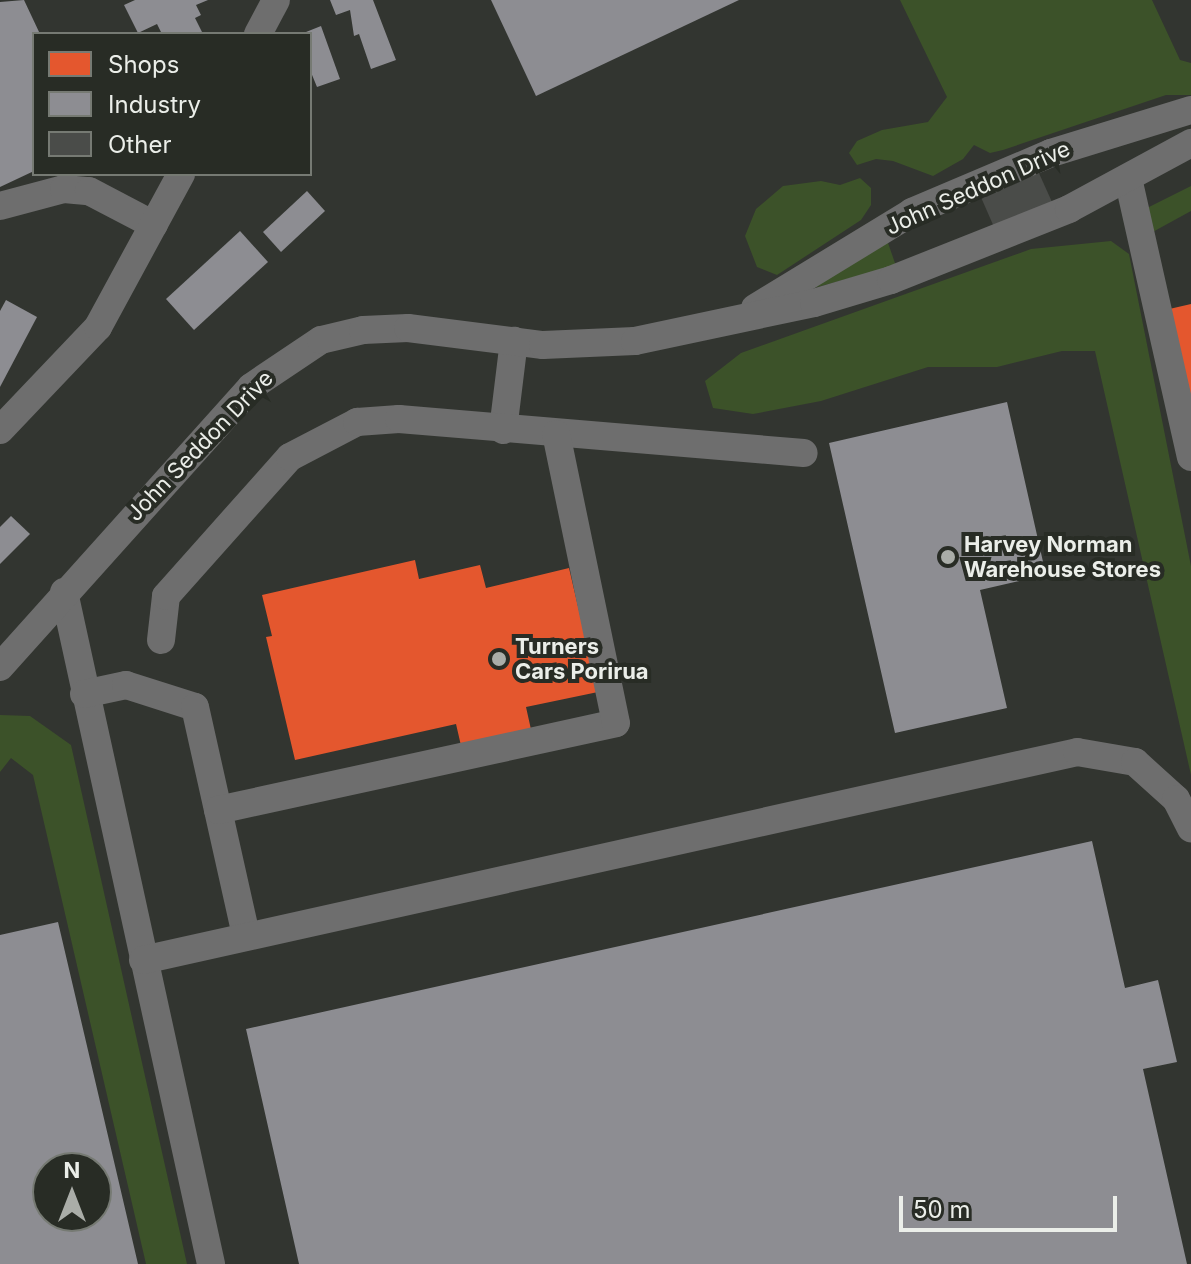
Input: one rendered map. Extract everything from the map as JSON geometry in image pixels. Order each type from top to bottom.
[{"type":"street","points":[[259,32],[276,0]]},
{"type":"street","name":"John Seddon Drive","points":[[737,319],[912,212],[1051,153],[1191,110]]},
{"type":"street","name":"John Seddon Drive","points":[[0,667],[64,592],[251,387],[321,340],[363,330],[408,328],[543,345],[635,341],[737,319],[891,280],[1069,209],[1191,143]]},
{"type":"street","points":[[0,430],[98,327],[180,176]]},
{"type":"street","points":[[1128,178],[1191,457]]},
{"type":"street","points":[[0,206],[64,189],[89,191],[154,225]]},
{"type":"street","points":[[503,430],[514,341]]},
{"type":"street","points":[[161,640],[166,596],[290,457],[323,436],[357,422],[399,419],[804,453]]},
{"type":"street","points":[[218,810],[616,723],[556,434]]},
{"type":"street","points":[[64,592],[211,1264]]},
{"type":"street","points":[[84,694],[126,685],[195,707],[246,936]]},
{"type":"street","points":[[143,960],[1077,752],[1135,762],[1176,799],[1191,828]]},
{"type":"green space","points":[[900,0],[1152,0],[1180,60],[1191,63],[1191,95],[1166,95],[990,153],[974,145],[963,159],[933,176],[893,161],[876,159],[857,165],[849,153],[857,141],[882,130],[928,122],[947,97]]},
{"type":"green space","points":[[860,178],[871,188],[871,205],[861,220],[777,275],[757,267],[745,236],[756,209],[783,186],[821,181],[840,185]]},
{"type":"green space","points":[[1191,186],[1191,211],[1149,234],[1147,208]]},
{"type":"green space","points":[[887,240],[896,266],[806,290]]},
{"type":"green space","points":[[1111,241],[1129,254],[1191,566],[1191,775],[1095,351],[1062,351],[997,367],[928,367],[821,401],[753,414],[713,408],[705,381],[741,353],[1031,249]]},
{"type":"green space","points":[[0,715],[30,716],[71,745],[187,1264],[146,1264],[33,775],[11,758],[0,772]]},
{"type":"building: Shops","points":[[1191,304],[1191,421],[1165,310]]},
{"type":"building: Shops","points":[[415,560],[419,579],[480,565],[486,588],[569,568],[598,692],[526,707],[532,734],[462,750],[456,724],[295,760],[266,637],[272,636],[262,595]]},
{"type":"building: Industry","points":[[24,0],[39,32],[32,32],[32,172],[0,187],[0,2]]},
{"type":"building: Industry","points":[[135,0],[208,0],[196,5],[201,15],[195,18],[202,32],[161,32],[157,24],[138,32],[124,5]]},
{"type":"building: Industry","points":[[330,0],[373,0],[396,60],[371,69],[359,34],[354,36],[350,10],[336,15]]},
{"type":"building: Industry","points":[[491,0],[739,0],[536,96]]},
{"type":"building: Industry","points":[[321,26],[340,79],[317,87],[312,75],[312,32],[306,32]]},
{"type":"building: Industry","points":[[307,191],[325,211],[281,252],[263,232]]},
{"type":"building: Industry","points":[[240,231],[268,262],[194,330],[166,299]]},
{"type":"building: Industry","points":[[6,300],[37,317],[0,387],[0,311]]},
{"type":"building: Industry","name":"Harvey Norman Warehouse Stores","points":[[1007,402],[1046,575],[980,590],[1007,708],[895,733],[829,443]]},
{"type":"building: Industry","points":[[11,516],[30,534],[0,564],[0,527]]},
{"type":"building: Industry","points":[[1092,841],[1125,988],[1158,980],[1177,1062],[1143,1069],[1187,1264],[299,1264],[246,1029]]},
{"type":"building: Industry","points":[[58,922],[112,1152],[32,1152],[32,1232],[112,1232],[112,1153],[138,1264],[0,1264],[0,935]]},
{"type":"building: Other","points":[[1038,171],[1052,202],[994,227],[980,195]]},
{"type":"place","name":"Harvey Norman Warehouse Stores","points":[[948,557]]},
{"type":"place","name":"Turners Cars Porirua","points":[[499,659]]}]
